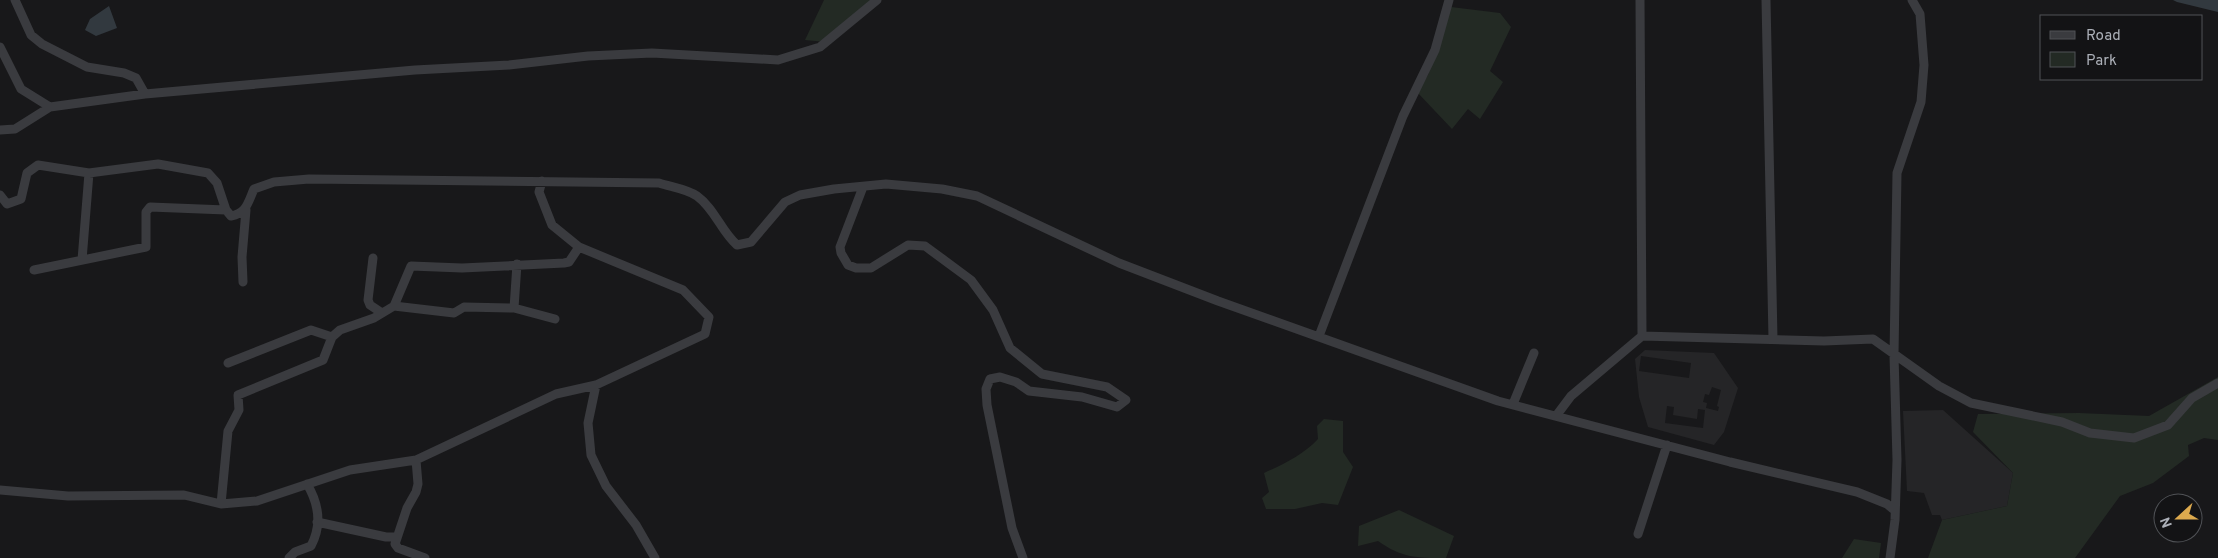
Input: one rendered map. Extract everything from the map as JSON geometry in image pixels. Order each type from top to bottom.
[{"type":"street","points":[[15,0],[31,35],[42,44],[87,68],[124,73],[136,78],[145,94]]},
{"type":"street","points":[[0,130],[15,129],[50,107],[145,94],[415,70],[509,66],[597,56],[652,53],[778,60],[820,47],[877,0]]},
{"type":"street","points":[[1319,336],[1403,116],[1435,50],[1449,0]]},
{"type":"street","points":[[1640,0],[1642,336]]},
{"type":"street","points":[[1766,0],[1773,340]]},
{"type":"street","points":[[1890,558],[1895,520],[1897,460],[1894,355],[1898,173],[1921,102],[1924,65],[1920,14],[1912,0]]},
{"type":"street","points":[[0,46],[21,89],[50,107]]},
{"type":"street","points":[[0,195],[7,204],[21,199],[27,173],[38,166],[88,173],[158,164],[208,173],[217,183],[226,210],[231,216],[239,215],[246,210]]},
{"type":"street","points":[[82,260],[88,173]]},
{"type":"street","points":[[243,282],[242,257],[246,210],[254,189],[274,182],[309,179],[659,183],[696,196],[713,213],[727,236],[737,245],[751,242],[763,225],[784,202],[800,195],[886,184],[915,185],[977,196],[1118,262],[1218,301],[1513,404],[1667,445],[1857,492],[1888,504],[1894,509]]},
{"type":"street","points":[[0,490],[68,496],[184,496],[221,504],[257,501],[350,470],[416,460],[556,394],[596,385],[705,334],[709,317],[683,290],[579,247],[552,225],[539,192],[542,181]]},
{"type":"street","points":[[862,187],[840,247],[841,253],[848,265],[856,268],[871,268],[908,245],[925,246],[971,280],[993,310],[1010,348],[1042,374],[1107,387],[1126,400],[1117,407],[1082,397],[1029,391],[1016,382],[1000,377],[990,379],[986,388],[987,405],[1012,528],[1023,558]]},
{"type":"street","points":[[34,270],[146,247],[146,212],[150,207],[226,210]]},
{"type":"street","points":[[221,504],[228,431],[239,410],[238,395],[323,360],[332,337],[340,330],[374,318],[394,306],[411,266],[462,268],[568,262],[579,247]]},
{"type":"street","points":[[373,258],[368,300],[370,305],[382,313]]},
{"type":"street","points":[[514,308],[517,264]]},
{"type":"street","points":[[394,306],[454,313],[464,307],[514,308],[555,319]]},
{"type":"street","points":[[228,363],[311,330],[332,337]]},
{"type":"street","points":[[1556,416],[1571,396],[1642,336],[1773,340],[1873,339],[1939,386],[1971,403],[2062,422],[2090,433],[2134,438],[2168,425],[2192,398],[2218,383]]},
{"type":"street","points":[[1513,404],[1534,353]]},
{"type":"street","points":[[596,385],[588,423],[592,455],[606,486],[636,525],[655,558]]},
{"type":"street","points":[[1638,534],[1667,445]]},
{"type":"street","points":[[416,460],[418,484],[416,492],[407,508],[395,544],[398,548],[425,558]]},
{"type":"street","points":[[289,558],[294,552],[311,546],[317,522],[317,501],[308,484]]},
{"type":"street","points":[[317,522],[386,537],[397,537]]},
{"type":"shaded area","points":[[2173,0],[2218,0],[2218,12],[2177,2]]},
{"type":"shaded area","points":[[109,6],[117,28],[96,36],[85,30],[90,19]]},
{"type":"shaded area","points":[[1645,350],[1714,353],[1738,388],[1724,432],[1714,445],[1648,427],[1639,397],[1635,359]],"holes":[[[1641,356],[1691,363],[1689,378],[1639,371]],[[1712,387],[1721,390],[1717,406],[1719,407],[1718,411],[1706,408],[1707,403],[1703,402],[1705,394],[1709,395]],[[1667,406],[1674,407],[1673,415],[1697,419],[1698,409],[1705,410],[1703,428],[1665,423]]]},
{"type":"shaded area","points":[[1943,410],[2013,473],[2007,506],[1942,520],[1940,515],[1932,515],[1924,493],[1907,491],[1903,411]]},
{"type":"green space","points":[[824,0],[876,0],[826,42],[805,40]]},
{"type":"green space","points":[[1451,7],[1500,13],[1511,27],[1490,71],[1503,82],[1480,119],[1468,109],[1452,129],[1417,92],[1428,75]]},
{"type":"green space","points":[[2218,377],[2218,440],[2204,438],[2188,445],[2189,456],[2153,483],[2120,496],[2075,558],[1928,558],[1942,520],[2007,506],[2013,473],[1973,432],[1978,414],[2079,413],[2149,416]]},
{"type":"green space","points":[[1324,419],[1343,421],[1343,452],[1353,467],[1338,505],[1322,503],[1295,509],[1266,509],[1262,498],[1269,492],[1264,473],[1293,459],[1312,445],[1318,439],[1317,426]]},
{"type":"green space","points":[[1399,510],[1454,536],[1446,558],[1426,558],[1402,554],[1378,541],[1358,546],[1359,526]]},
{"type":"green space","points":[[1854,539],[1881,543],[1879,558],[1842,558]]}]
